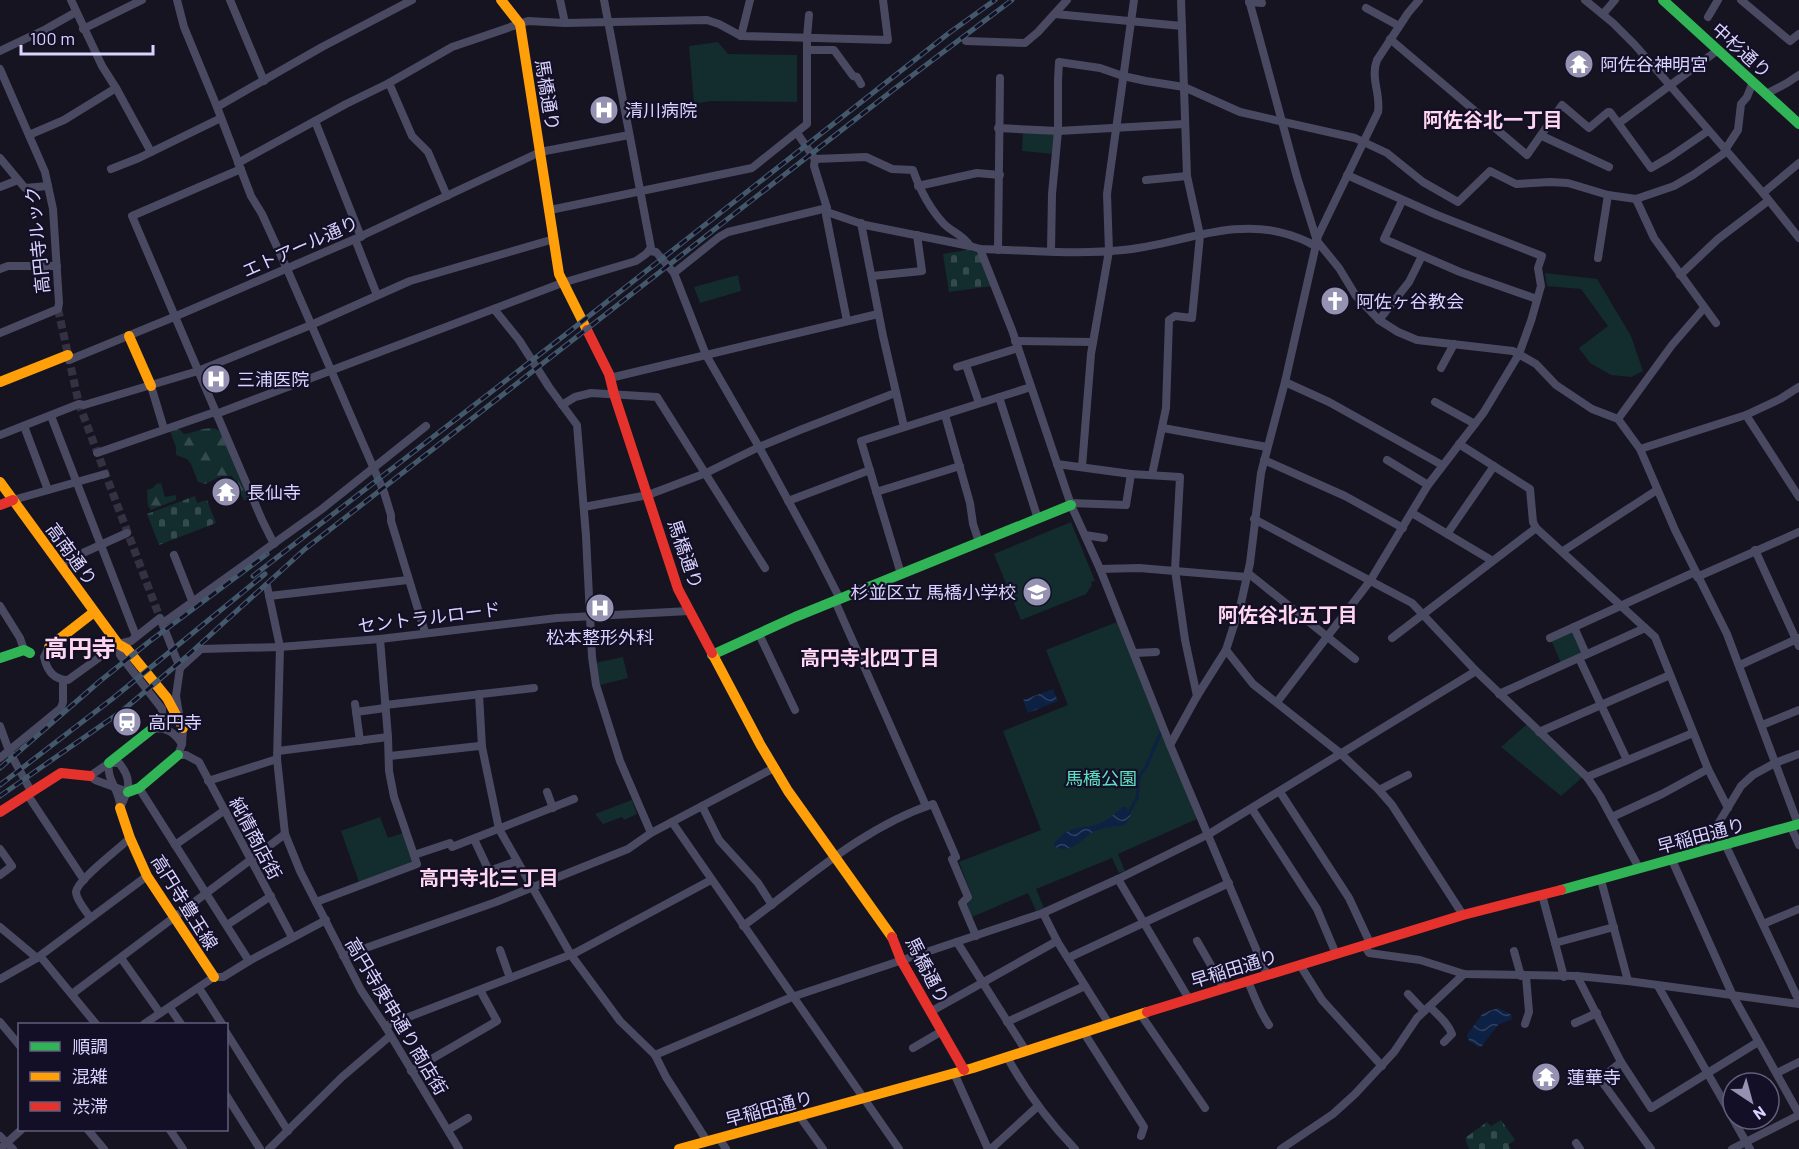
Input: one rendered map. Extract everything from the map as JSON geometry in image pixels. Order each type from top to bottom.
[{"type":"street","points":[[71,0],[102,66],[151,152]]},
{"type":"street","points":[[83,29],[142,0]]},
{"type":"street","points":[[177,0],[184,27],[218,107],[251,196],[262,214],[287,269],[384,492],[425,632]]},
{"type":"street","points":[[230,0],[264,81]]},
{"type":"street","points":[[218,107],[322,47],[412,0]]},
{"type":"street","name":"馬橋通り","points":[[501,0],[520,24],[559,274],[610,378],[678,589],[774,768],[795,802],[890,932],[901,960],[942,1031],[959,1071]]},
{"type":"street","points":[[561,0],[565,22]]},
{"type":"street","points":[[97,453],[331,371],[562,283],[636,261],[649,251],[651,248],[604,0]]},
{"type":"street","points":[[741,36],[750,0]]},
{"type":"street","points":[[274,544],[132,216],[239,166],[315,121],[460,43],[528,21],[707,20],[741,36],[888,40],[883,0]]},
{"type":"street","points":[[966,41],[1025,43],[1067,0]]},
{"type":"street","points":[[1082,467],[1093,342],[1109,251],[1107,194],[1134,0]]},
{"type":"street","points":[[1152,475],[1166,408],[1169,320],[1175,316],[1192,318],[1200,235],[1187,176],[1181,0]]},
{"type":"street","points":[[1170,745],[1197,696],[1227,650],[1247,575],[1264,460],[1285,382],[1318,236],[1378,112],[1379,97],[1374,82],[1374,67],[1390,39],[1419,0]]},
{"type":"street","points":[[1585,0],[1635,45],[1799,238]]},
{"type":"street","points":[[1603,14],[1615,0]]},
{"type":"street","name":"中杉通り","points":[[1663,0],[1799,124]]},
{"type":"street","points":[[1708,17],[1718,0]]},
{"type":"street","points":[[1741,0],[1790,41],[1799,34]]},
{"type":"street","points":[[1262,3],[1249,1],[1300,188],[1317,241],[1339,268],[1356,296],[1379,320],[1398,332],[1417,340],[1513,351],[1536,364],[1557,385],[1592,409],[1618,419],[1640,449],[1696,574],[1727,634],[1775,763],[1796,825],[1799,845]]},
{"type":"street","points":[[1366,8],[1399,26]]},
{"type":"street","points":[[0,51],[46,30],[76,12]]},
{"type":"street","points":[[1055,14],[1182,26]]},
{"type":"street","points":[[550,210],[752,168],[807,124],[809,15]]},
{"type":"street","points":[[1390,39],[1527,155],[1562,105],[1589,128],[1608,112],[1613,114],[1651,168],[1708,131]]},
{"type":"street","points":[[807,50],[834,50],[861,84]]},
{"type":"street","points":[[1619,123],[1718,50]]},
{"type":"street","points":[[1051,251],[1052,194],[1058,131],[1059,62],[1100,68],[1123,76],[1184,87],[1240,112],[1364,141],[1387,153],[1423,182],[1458,202],[1490,171],[1516,184],[1568,183],[1608,195],[1636,199],[1674,186],[1726,151],[1738,130],[1741,104],[1747,98],[1753,82]]},
{"type":"street","name":"高円寺ルック","points":[[0,69],[45,172],[53,209],[58,309],[0,333]]},
{"type":"street","points":[[998,250],[1000,78]]},
{"type":"street","points":[[1766,94],[1798,78]]},
{"type":"street","points":[[389,83],[412,136],[428,152],[447,196]]},
{"type":"street","points":[[29,135],[64,120],[116,88]]},
{"type":"street","points":[[111,169],[221,118]]},
{"type":"street","points":[[315,121],[377,295]]},
{"type":"street","points":[[998,128],[1058,131],[1185,124]]},
{"type":"street","points":[[797,133],[815,159],[814,166],[827,210],[826,215],[847,321]]},
{"type":"street","name":"エトアール通り","points":[[69,358],[129,336],[358,238],[540,152],[629,135]]},
{"type":"street","points":[[1542,136],[1609,167]]},
{"type":"street","points":[[815,159],[866,157],[892,169],[913,170],[925,199],[945,225],[959,234],[970,246]]},
{"type":"street","points":[[0,158],[25,188],[48,186]]},
{"type":"street","points":[[1763,193],[1799,163]]},
{"type":"street","points":[[918,186],[977,173],[1000,175]]},
{"type":"street","points":[[1277,702],[1370,581],[1428,485],[1484,412],[1519,354],[1541,286],[1538,268],[1542,256],[1402,201],[1347,175]]},
{"type":"street","points":[[1146,180],[1187,176]]},
{"type":"street","points":[[0,187],[18,180]]},
{"type":"street","points":[[1598,258],[1608,195]]},
{"type":"street","points":[[1636,199],[1654,238],[1716,323]]},
{"type":"street","points":[[1402,201],[1384,239],[1460,272],[1537,299]]},
{"type":"street","points":[[1680,274],[1718,239],[1768,201]]},
{"type":"street","points":[[674,273],[728,232],[827,210],[861,223],[980,249],[1109,251],[1143,248],[1240,228],[1282,232],[1311,244],[1317,241]]},
{"type":"street","points":[[861,223],[878,314],[904,427]]},
{"type":"street","points":[[872,276],[922,271],[917,235]]},
{"type":"street","points":[[0,435],[79,404],[84,405],[198,372],[410,281],[554,239]]},
{"type":"street","points":[[980,249],[1017,345],[1071,504],[1100,569],[1170,745],[1267,975]]},
{"type":"street","points":[[649,251],[656,252],[674,273],[706,355],[815,550],[926,806]]},
{"type":"street","points":[[1379,320],[1409,282],[1422,256]]},
{"type":"street","points":[[0,269],[8,266],[57,266]]},
{"type":"street","points":[[1618,419],[1672,345],[1704,308]]},
{"type":"street","points":[[494,309],[519,340],[577,425],[592,657],[596,685],[620,760],[651,833]]},
{"type":"street","points":[[610,378],[878,314]]},
{"type":"street","points":[[129,336],[151,386],[164,429]]},
{"type":"street","points":[[957,368],[1017,345],[1093,342]]},
{"type":"street","points":[[1441,368],[1454,344]]},
{"type":"street","points":[[0,382],[69,358]]},
{"type":"street","points":[[966,364],[979,403]]},
{"type":"street","points":[[1285,382],[1329,402],[1442,465]]},
{"type":"street","points":[[901,574],[861,441],[1030,387]]},
{"type":"street","points":[[1640,449],[1746,415],[1799,387]]},
{"type":"street","points":[[562,405],[575,397],[591,393],[657,397],[765,568]]},
{"type":"street","points":[[584,507],[648,495],[706,473],[759,447],[895,393]]},
{"type":"street","points":[[999,397],[1038,519]]},
{"type":"street","points":[[1435,402],[1475,423]]},
{"type":"street","points":[[945,415],[970,503],[973,524],[980,542]]},
{"type":"street","points":[[1746,415],[1799,497]]},
{"type":"street","points":[[51,416],[136,636]]},
{"type":"street","points":[[24,426],[48,490]]},
{"type":"street","points":[[163,623],[322,509],[426,426]]},
{"type":"street","points":[[1163,428],[1268,447]]},
{"type":"street","points":[[1459,444],[1530,489],[1533,522],[1536,528],[1655,637],[1708,769],[1728,808]]},
{"type":"street","points":[[1264,460],[1345,496],[1403,528]]},
{"type":"street","points":[[1387,460],[1428,485]]},
{"type":"street","points":[[1057,464],[1131,474],[1180,477],[1175,570],[1185,640],[1197,696]]},
{"type":"street","points":[[876,492],[960,466]]},
{"type":"street","points":[[1447,534],[1494,466]]},
{"type":"street","points":[[788,501],[870,470]]},
{"type":"street","points":[[0,505],[105,474]]},
{"type":"street","points":[[712,655],[795,617],[1071,504],[1126,505],[1131,474]]},
{"type":"street","name":"高南通り","points":[[0,482],[93,612],[118,644],[127,649],[182,724]]},
{"type":"street","points":[[1563,551],[1657,490]]},
{"type":"street","points":[[1412,513],[1491,560]]},
{"type":"street","points":[[1254,519],[1403,598],[1424,614],[1476,671],[1587,777],[1612,817],[1639,868]]},
{"type":"street","points":[[1392,638],[1491,560],[1536,528]]},
{"type":"street","points":[[1550,638],[1799,532]]},
{"type":"street","points":[[61,566],[74,557],[127,533]]},
{"type":"street","points":[[1085,535],[1104,538]]},
{"type":"street","points":[[1740,665],[1798,641],[1755,550]]},
{"type":"street","points":[[174,555],[193,603]]},
{"type":"street","points":[[1100,569],[1139,568],[1247,575],[1355,658]]},
{"type":"street","points":[[269,596],[408,580]]},
{"type":"street","name":"高円寺庚申通り商店街","points":[[267,586],[280,647],[278,755],[285,834],[293,855],[361,990],[459,1149]]},
{"type":"street","points":[[0,606],[27,651],[38,657],[53,676],[63,680],[72,679],[118,644],[131,641],[160,618],[180,668],[176,696],[187,741],[187,753],[184,756],[139,788],[128,792],[90,776],[61,773],[0,812]]},
{"type":"street","name":"セントラルロード","points":[[180,668],[201,649],[280,647],[380,639],[527,620],[689,611]]},
{"type":"street","points":[[0,658],[27,651],[41,652],[93,612]]},
{"type":"street","points":[[1574,627],[1582,656],[1601,706],[1627,760]]},
{"type":"street","points":[[1499,694],[1645,628]]},
{"type":"street","points":[[759,634],[795,710]]},
{"type":"street","points":[[316,902],[417,864],[394,797],[389,771],[390,756],[380,639]]},
{"type":"street","name":"高南通り","points":[[118,644],[120,654],[162,709],[162,718],[152,729]]},
{"type":"street","points":[[48,669],[44,657],[49,647]]},
{"type":"street","points":[[1227,650],[1253,684],[1340,753],[1379,790],[1392,805],[1463,915]]},
{"type":"street","points":[[1134,653],[1156,652]]},
{"type":"street","points":[[655,1055],[792,997],[1042,913],[1118,879],[1209,834],[1476,671]]},
{"type":"street","points":[[1539,732],[1670,675]]},
{"type":"street","points":[[0,758],[5,748],[61,708],[63,680]]},
{"type":"street","points":[[360,741],[355,708],[385,707],[534,687]]},
{"type":"street","points":[[479,694],[482,747],[499,830],[571,955],[620,1021],[655,1055],[666,1077],[707,1141]]},
{"type":"street","points":[[1762,725],[1799,710]]},
{"type":"street","points":[[182,724],[184,756]]},
{"type":"street","points":[[0,726],[5,748],[29,793],[84,880]]},
{"type":"street","points":[[90,776],[152,729],[172,731],[182,744]]},
{"type":"street","points":[[1587,777],[1693,733]]},
{"type":"street","points":[[208,782],[278,755],[388,737]]},
{"type":"street","points":[[390,756],[482,747]]},
{"type":"street","points":[[1701,852],[1741,786],[1753,774],[1799,754]]},
{"type":"street","name":"純情商店街","points":[[184,756],[199,762],[292,937]]},
{"type":"street","points":[[109,763],[108,774],[120,796],[120,808]]},
{"type":"street","points":[[109,763],[118,763],[127,773],[128,792],[120,808]]},
{"type":"street","points":[[343,956],[496,902],[628,849],[651,833],[774,768]]},
{"type":"street","points":[[1612,817],[1708,769]]},
{"type":"street","points":[[1379,790],[1408,776]]},
{"type":"street","points":[[139,788],[249,961]]},
{"type":"street","points":[[547,792],[553,808]]},
{"type":"street","points":[[1280,792],[1349,898],[1369,953],[1420,960],[1464,974],[1577,976],[1799,1003]]},
{"type":"street","points":[[414,855],[450,843],[452,847],[574,800]]},
{"type":"street","points":[[743,926],[884,824],[933,804],[956,857],[952,859],[968,897],[962,903],[976,936]]},
{"type":"street","points":[[702,806],[719,840],[758,883],[772,905]]},
{"type":"street","name":"高円寺豊玉線","points":[[120,808],[147,876],[214,977]]},
{"type":"street","points":[[1252,808],[1317,909],[1336,954]]},
{"type":"street","points":[[175,845],[225,810]]},
{"type":"street","points":[[672,822],[899,1149]]},
{"type":"street","name":"早稲田通り","points":[[679,1149],[800,1117],[1007,1057],[1463,915],[1726,846],[1796,825]]},
{"type":"street","points":[[72,994],[285,834]]},
{"type":"street","points":[[90,917],[76,894],[76,890],[130,838]]},
{"type":"street","points":[[474,839],[489,872],[517,861]]},
{"type":"street","points":[[1726,846],[1799,1003]]},
{"type":"street","points":[[0,849],[12,866],[0,875]]},
{"type":"street","points":[[1672,860],[1733,996],[1776,1071]]},
{"type":"street","points":[[0,978],[39,957],[147,876]]},
{"type":"street","points":[[1118,879],[1189,999]]},
{"type":"street","points":[[385,1026],[571,955],[711,880]]},
{"type":"street","points":[[1600,880],[1628,981]]},
{"type":"street","points":[[1068,958],[1228,883]]},
{"type":"street","points":[[1542,895],[1564,977]]},
{"type":"street","points":[[227,925],[271,896]]},
{"type":"street","points":[[1763,924],[1799,909]]},
{"type":"street","points":[[1042,913],[1109,1024]]},
{"type":"street","points":[[145,1023],[214,977],[223,977],[326,920]]},
{"type":"street","points":[[0,927],[39,957],[95,1023]]},
{"type":"street","points":[[1555,943],[1614,927]]},
{"type":"street","points":[[930,1012],[1057,941]]},
{"type":"street","points":[[1197,941],[1224,988]]},
{"type":"street","points":[[957,942],[1026,1051]]},
{"type":"street","points":[[500,950],[510,978]]},
{"type":"street","points":[[1514,951],[1523,976],[1529,1012],[1526,1024]]},
{"type":"street","points":[[121,958],[160,1013]]},
{"type":"street","points":[[1300,965],[1322,1000],[1382,1066]]},
{"type":"street","points":[[1281,1149],[1333,1114],[1382,1066],[1417,1018],[1464,974]]},
{"type":"street","points":[[1577,976],[1621,1062],[1651,1108],[1758,1042]]},
{"type":"street","points":[[1248,981],[1261,1013],[1269,1024]]},
{"type":"street","points":[[1007,1022],[1084,986]]},
{"type":"street","points":[[1658,986],[1721,1097]]},
{"type":"street","points":[[199,988],[221,1023]]},
{"type":"street","points":[[411,1071],[497,1021],[480,990]]},
{"type":"street","points":[[1408,994],[1443,1019],[1452,1034],[1444,1042]]},
{"type":"street","points":[[170,1008],[180,1023]]},
{"type":"street","points":[[1575,1023],[1597,1013]]},
{"type":"street","points":[[1141,1015],[1205,1108]]},
{"type":"street","points":[[1,1024],[18,1044]]},
{"type":"street","points":[[913,1048],[942,1031]]},
{"type":"street","points":[[1084,1033],[1144,1127],[1142,1136]]},
{"type":"street","points":[[228,1035],[288,1131]]},
{"type":"street","points":[[269,1149],[342,1077],[390,1036]]},
{"type":"street","points":[[1007,1057],[1023,1086],[1075,1149]]},
{"type":"street","points":[[1621,1062],[1600,1079],[1651,1149]]},
{"type":"street","points":[[1781,1071],[1799,1062]]},
{"type":"street","points":[[959,1071],[990,1149],[1038,1106]]},
{"type":"street","points":[[1732,1149],[1748,1145],[1799,1114],[1781,1080]]},
{"type":"street","points":[[228,1098],[260,1149]]},
{"type":"street","points":[[800,1117],[823,1149]]},
{"type":"street","points":[[448,1130],[468,1118]]},
{"type":"street","points":[[0,1149],[10,1146],[20,1131]]},
{"type":"street","points":[[89,1131],[104,1149]]},
{"type":"street","points":[[171,1131],[183,1149]]},
{"type":"street","points":[[1740,1131],[1748,1145]]},
{"type":"street","points":[[0,1136],[10,1146]]},
{"type":"street","points":[[719,1138],[726,1149]]},
{"type":"green space","points":[[718,42],[728,54],[797,55],[797,102],[711,101],[694,104],[689,46]]},
{"type":"green space","points":[[1023,133],[1055,135],[1053,154],[1022,151]]},
{"type":"green space","points":[[968,250],[980,254],[992,286],[949,292],[943,254]]},
{"type":"green space","points":[[1545,273],[1597,279],[1631,336],[1643,371],[1631,377],[1611,375],[1590,363],[1579,348],[1608,326],[1581,289],[1547,286]]},
{"type":"green space","points":[[738,275],[741,291],[700,303],[694,287]]},
{"type":"green space","points":[[178,428],[184,434],[211,428],[220,431],[247,500],[244,500],[232,476],[222,476],[205,484],[198,482],[187,459],[176,455],[176,447],[170,431]]},
{"type":"green space","points":[[161,483],[165,497],[176,495],[176,500],[151,510],[148,506],[147,490]]},
{"type":"green space","points":[[195,496],[197,503],[207,500],[216,523],[159,545],[147,514]]},
{"type":"green space","points":[[1071,522],[1095,581],[1091,582],[1092,585],[1086,594],[1021,620],[994,554]]},
{"type":"green space","name":"馬橋公園","points":[[1117,622],[1197,819],[1118,854],[1125,871],[1119,873],[1112,858],[1036,889],[1044,908],[1036,911],[1028,893],[972,917],[967,905],[972,896],[959,862],[1041,830],[1003,731],[1068,705],[1046,650]]},
{"type":"green space","points":[[1573,630],[1583,653],[1561,663],[1551,640]]},
{"type":"green space","points":[[623,657],[628,678],[600,685],[595,663]]},
{"type":"green space","points":[[1527,724],[1584,776],[1561,796],[1501,747]]},
{"type":"green space","points":[[632,800],[637,814],[624,820],[622,817],[603,824],[595,814]]},
{"type":"green space","points":[[380,817],[388,838],[403,833],[413,861],[359,882],[341,831]]},
{"type":"green space","points":[[1501,1120],[1515,1140],[1508,1145],[1511,1149],[1469,1149],[1465,1138],[1487,1122],[1491,1126]]},
{"type":"water","points":[[1053,689],[1058,701],[1028,713],[1023,700]]},
{"type":"water","points":[[1126,807],[1131,815],[1125,825],[1097,830],[1066,849],[1055,847],[1054,844],[1066,833],[1103,822]]},
{"type":"water","points":[[1498,1008],[1512,1015],[1512,1019],[1498,1025],[1481,1047],[1469,1041],[1467,1035],[1483,1013]]},
{"type":"waterway","points":[[1128,814],[1137,798],[1139,777],[1146,767],[1161,732]]},
{"type":"tunnel","points":[[58,309],[79,404],[160,618]]},
{"type":"railway","points":[[253,576],[561,338],[949,33],[995,0]]},
{"type":"railway","points":[[0,796],[122,711],[186,657],[305,549],[893,90],[1012,0]]},
{"type":"railway","points":[[0,768],[100,681],[267,554]]},
{"type":"railway","points":[[0,785],[112,699],[265,574]]},
{"type":"traffic: fast","points":[[1663,0],[1799,124]]},
{"type":"traffic: fast","points":[[712,655],[795,617],[1071,505]]},
{"type":"traffic: fast","points":[[0,658],[24,650],[30,653]]},
{"type":"traffic: fast","points":[[109,763],[152,729]]},
{"type":"traffic: fast","points":[[128,792],[139,788],[178,755]]},
{"type":"traffic: fast","points":[[1561,890],[1799,824]]},
{"type":"traffic: slow","points":[[501,0],[520,24],[559,274],[587,330]]},
{"type":"traffic: slow","points":[[129,336],[151,386]]},
{"type":"traffic: slow","points":[[0,382],[68,355]]},
{"type":"traffic: slow","points":[[0,482],[118,644],[127,649],[167,698],[183,728]]},
{"type":"traffic: slow","points":[[49,647],[94,612]]},
{"type":"traffic: slow","points":[[712,653],[760,744],[788,791],[892,937]]},
{"type":"traffic: slow","points":[[120,808],[147,876],[214,977]]},
{"type":"traffic: slow","points":[[679,1149],[973,1068],[1147,1012]]},
{"type":"traffic: jam","points":[[587,330],[609,374],[678,589],[712,653]]},
{"type":"traffic: jam","points":[[0,505],[13,500]]},
{"type":"traffic: jam","points":[[0,812],[61,773],[90,776]]},
{"type":"traffic: jam","points":[[1147,1012],[1463,915],[1561,890]]},
{"type":"traffic: jam","points":[[892,937],[901,960],[964,1070]]},
{"type":"place","name":"阿佐谷神明宮","points":[[1579,64]]},
{"type":"place","name":"清川病院","points":[[604,110]]},
{"type":"place","name":"阿佐ヶ谷教会","points":[[1335,301]]},
{"type":"place","name":"三浦医院","points":[[216,379]]},
{"type":"place","name":"長仙寺","points":[[226,492]]},
{"type":"place","name":"杉並区立 馬橋小学校","points":[[1037,592]]},
{"type":"place","name":"松本整形外科","points":[[600,608]]},
{"type":"place","name":"高円寺","points":[[127,722]]},
{"type":"place","name":"蓮華寺","points":[[1546,1077]]},
{"type":"district","name":"阿佐谷北一丁目","points":[[1493,119]]},
{"type":"district","name":"阿佐谷北五丁目","points":[[1288,614]]},
{"type":"district","name":"高円寺","points":[[80,647]]},
{"type":"district","name":"高円寺北四丁目","points":[[870,657]]},
{"type":"district","name":"高円寺北三丁目","points":[[489,877]]}]
